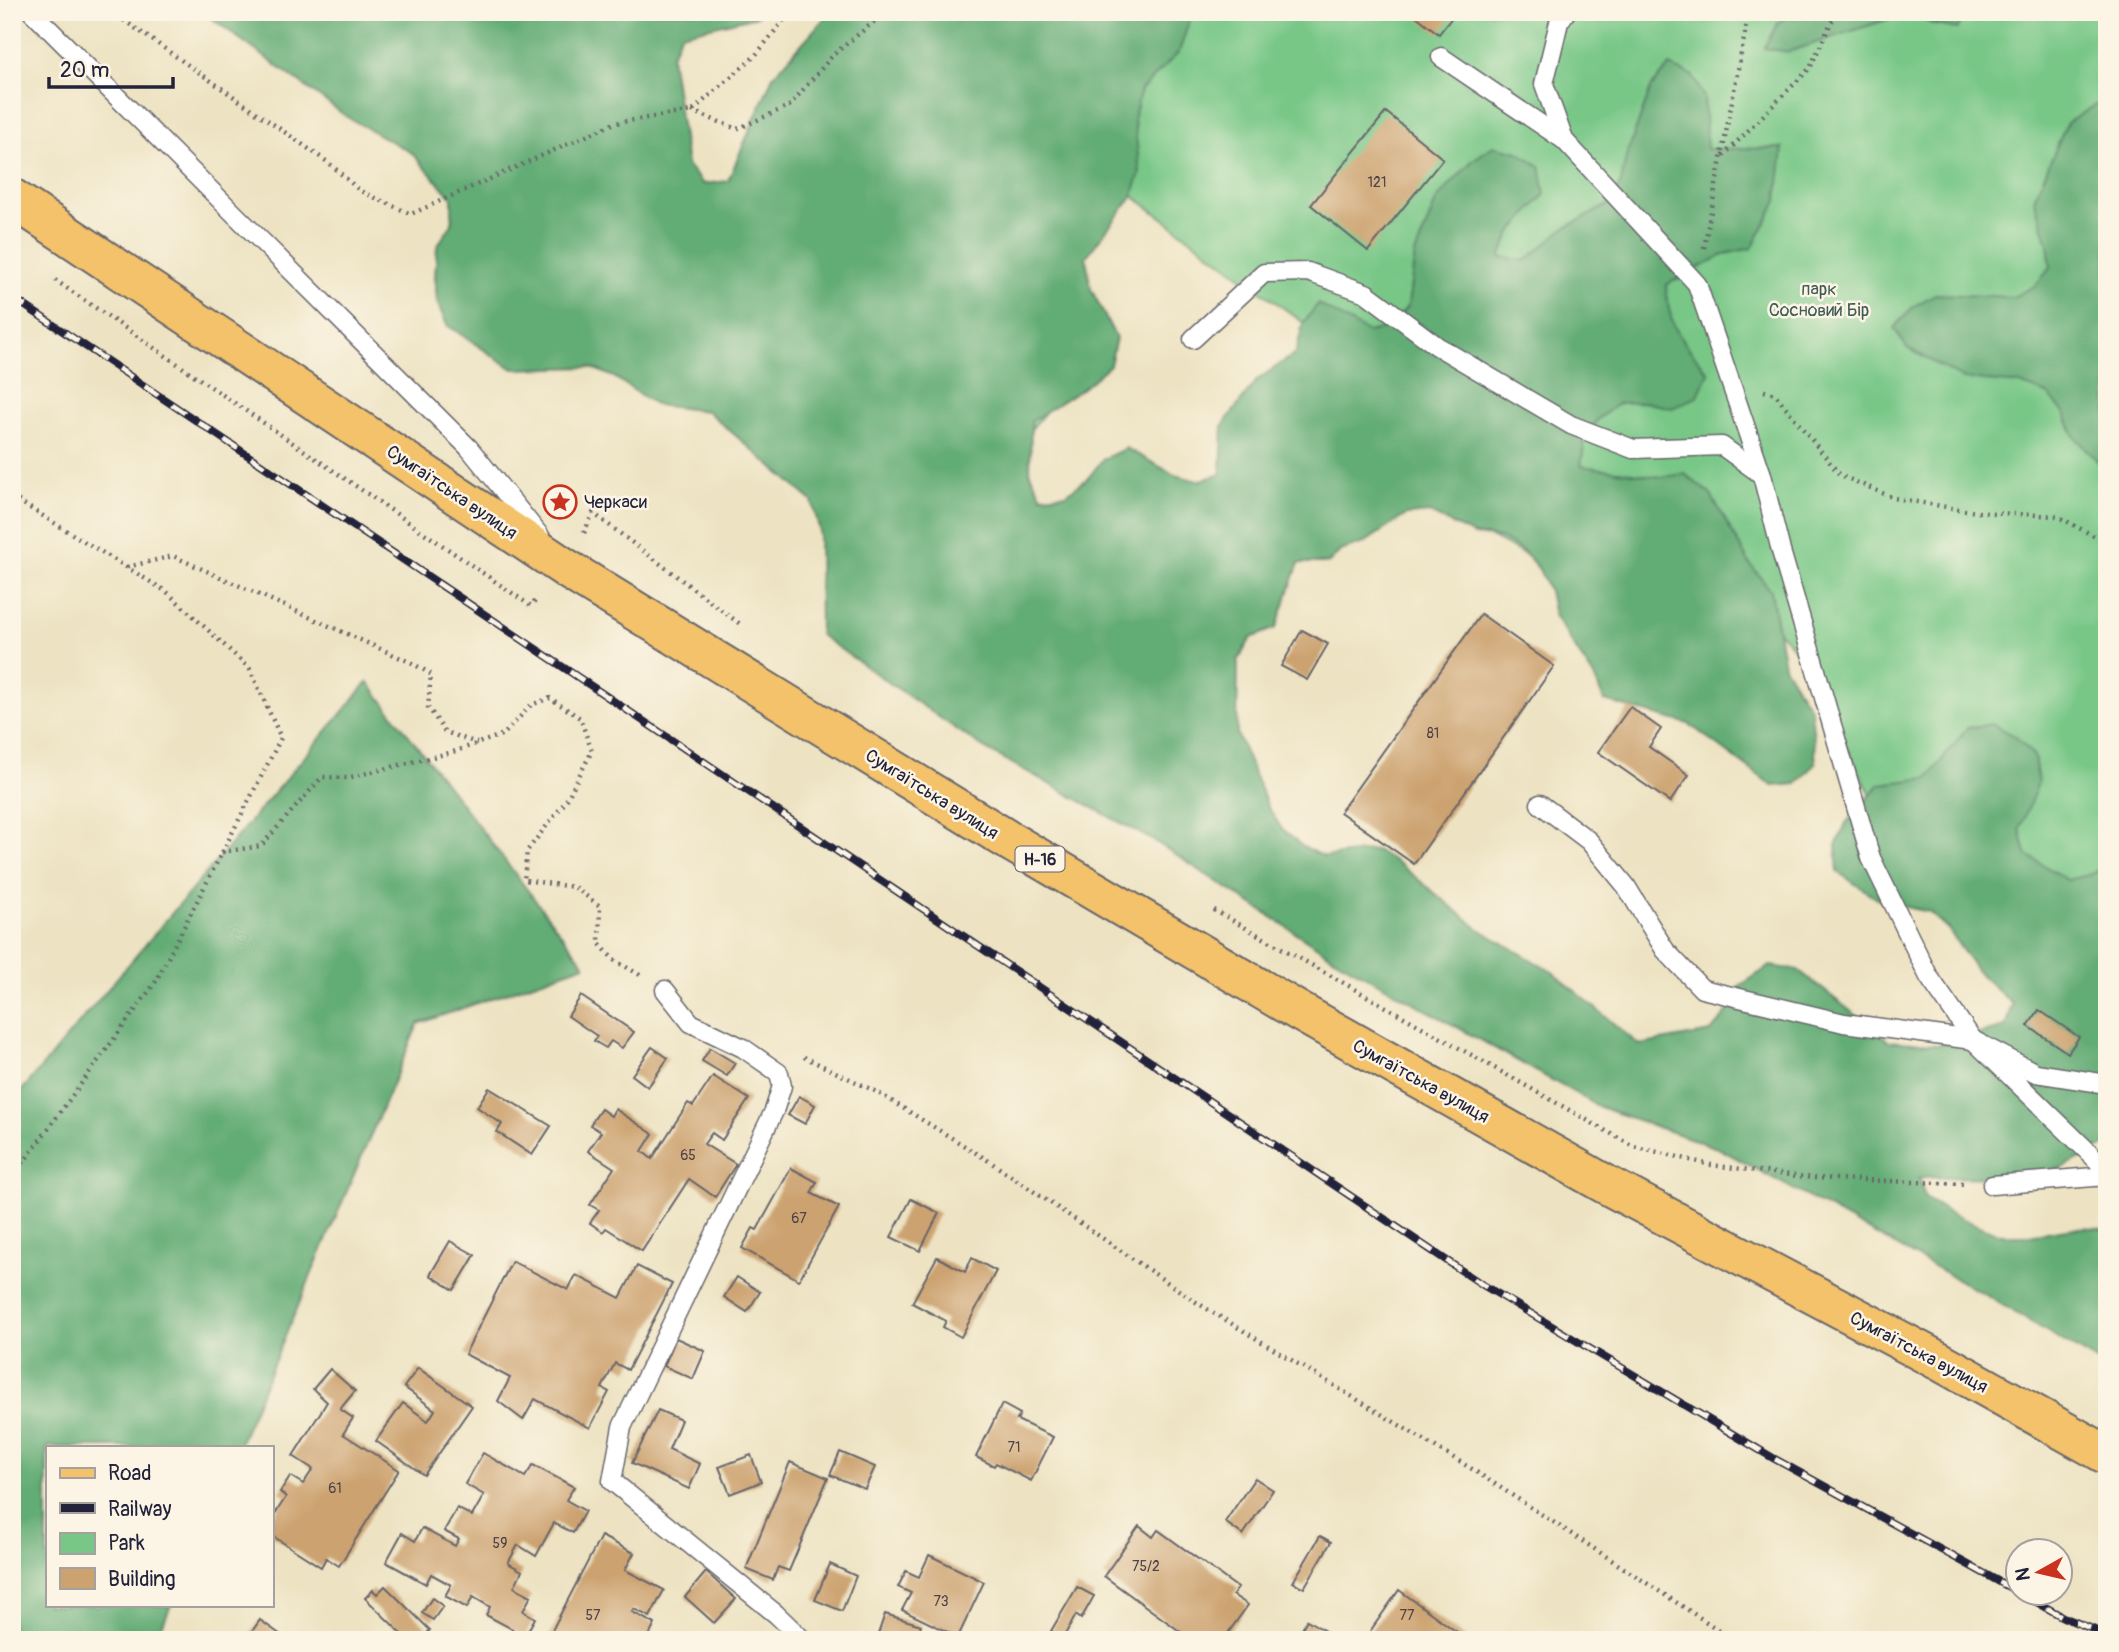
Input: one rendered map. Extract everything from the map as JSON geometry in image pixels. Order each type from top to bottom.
[{"type":"main road","name":"Сумгаїтська вулиця","points":[[12,198],[567,569],[1013,843],[1300,1013],[1605,1184],[1941,1362],[2107,1455]]},
{"type":"lane","points":[[32,12],[469,448],[567,569]]},
{"type":"lane","points":[[1564,140],[1544,84],[1559,22],[1566,12]]},
{"type":"lane","points":[[1441,57],[1564,140],[1697,284],[1762,475],[1781,551],[1871,858],[1929,977],[1973,1040],[2107,1170]]},
{"type":"lane","points":[[1193,340],[1264,273],[1308,272],[1366,293],[1437,346],[1571,425],[1633,449],[1722,446],[1762,475]]},
{"type":"lane","points":[[1540,804],[1589,841],[1626,887],[1665,950],[1702,989],[1844,1023],[1973,1040],[2036,1073],[2107,1084]]},
{"type":"lane","points":[[665,990],[691,1023],[743,1048],[779,1073],[782,1086],[774,1111],[622,1427],[612,1481],[776,1614],[803,1640]]},
{"type":"lane","points":[[1992,1185],[2107,1176]]},
{"type":"path","points":[[112,12],[329,163],[360,191],[411,214],[615,123],[692,111],[737,128],[789,106],[834,54],[886,12]]},
{"type":"path","points":[[692,111],[755,56],[790,12]]},
{"type":"path","points":[[1697,284],[1749,12]]},
{"type":"path","points":[[1722,156],[1811,68],[1836,12]]},
{"type":"path","points":[[1729,379],[1775,394],[1840,475],[1894,498],[1976,512],[2056,516],[2107,544]]},
{"type":"path","points":[[12,497],[167,592],[250,669],[281,738],[155,982],[12,1178]]},
{"type":"path","points":[[126,567],[173,556],[412,663],[431,674],[428,708],[445,732],[477,743]]},
{"type":"path","points":[[222,852],[261,846],[322,777],[347,778],[453,752],[504,734],[531,705],[550,698],[580,718],[592,751],[566,802],[527,851],[524,880],[574,887],[600,906],[599,943],[614,960],[665,990]]},
{"type":"path","points":[[802,1056],[877,1092],[989,1161],[1199,1304],[1472,1469],[1734,1640]]},
{"type":"path","points":[[1711,1165],[1814,1178],[1992,1185]]},
{"type":"green space","points":[[203,12],[760,12],[757,16],[681,34],[671,56],[687,165],[703,184],[728,181],[773,76],[830,12],[1192,12],[1179,52],[1141,90],[1134,118],[1140,173],[1132,197],[1086,257],[1091,289],[1116,338],[1110,365],[1083,388],[1031,421],[1030,473],[1042,496],[1066,494],[1088,478],[1103,459],[1126,448],[1175,475],[1198,481],[1221,474],[1223,425],[1257,380],[1296,353],[1303,323],[1318,304],[1367,332],[1392,327],[1408,305],[1415,254],[1437,199],[1473,160],[1493,146],[1518,152],[1540,166],[1545,194],[1510,234],[1500,257],[1525,261],[1563,229],[1608,205],[1621,183],[1626,157],[1651,88],[1669,66],[1692,75],[1704,97],[1707,149],[1783,148],[1777,201],[1752,248],[1725,254],[1666,285],[1673,323],[1684,342],[1709,373],[1697,397],[1672,408],[1644,402],[1619,403],[1599,418],[1585,439],[1581,466],[1661,477],[1685,474],[1711,495],[1750,564],[1771,591],[1784,666],[1811,710],[1816,763],[1797,784],[1773,786],[1689,724],[1604,701],[1595,679],[1554,615],[1549,591],[1539,569],[1523,551],[1501,538],[1474,535],[1430,513],[1406,515],[1364,543],[1340,551],[1329,563],[1299,563],[1276,628],[1251,638],[1238,660],[1237,734],[1268,807],[1282,829],[1303,847],[1325,857],[1376,850],[1398,863],[1479,929],[1554,973],[1639,1045],[1711,1032],[1729,1010],[1740,986],[1770,966],[1798,970],[1889,1041],[1937,1045],[2005,1027],[2012,1004],[1976,970],[1948,929],[1929,912],[1882,902],[1838,872],[1836,846],[1846,823],[1880,784],[1928,778],[1967,728],[1992,724],[2015,736],[2034,756],[2038,783],[2020,829],[2026,854],[2067,880],[2092,874],[2107,865],[2107,1145],[2041,1178],[1919,1177],[1925,1198],[1998,1233],[2020,1236],[2074,1228],[2107,1230],[2107,1367],[1977,1290],[1720,1149],[1600,1107],[1339,961],[1156,842],[982,747],[820,635],[819,528],[812,501],[707,411],[656,405],[614,377],[590,367],[513,369],[447,325],[437,302],[435,277],[437,246],[452,224],[452,198],[412,153],[347,117]]},
{"type":"green space","name":"парк Сосновий Бір","points":[[878,12],[2107,12],[2107,1027],[1907,866],[1799,653],[1718,568],[1533,559],[1431,506],[1406,399],[1106,176],[1057,238],[1081,369],[951,526]]},
{"type":"green space","points":[[1793,12],[1910,12],[1788,52],[1764,48],[1778,23]]},
{"type":"green space","points":[[1913,12],[1968,12],[1957,29],[1932,24]]},
{"type":"green space","points":[[2107,98],[2107,471],[2075,437],[2065,414],[2049,395],[2020,384],[1964,379],[1907,348],[1894,328],[1913,307],[1935,294],[2013,297],[2035,286],[2051,267],[2048,244],[2034,199],[2067,123]]},
{"type":"green space","points":[[368,682],[585,965],[418,1024],[238,1446],[46,1446],[46,1606],[171,1606],[156,1640],[12,1640],[12,1102]]},
{"type":"building","points":[[1411,12],[1456,12],[1439,34]]},
{"type":"building","points":[[1386,112],[1443,159],[1368,251],[1311,205]]},
{"type":"building","points":[[1481,614],[1554,666],[1414,864],[1340,812]]},
{"type":"building","points":[[1302,630],[1328,644],[1307,680],[1281,666]]},
{"type":"building","points":[[1630,707],[1661,729],[1649,747],[1689,775],[1670,802],[1598,752]]},
{"type":"building","points":[[581,996],[634,1032],[622,1048],[611,1041],[606,1048],[594,1041],[597,1036],[568,1016]]},
{"type":"building","points":[[2039,1010],[2079,1037],[2068,1053],[2028,1026]]},
{"type":"building","points":[[652,1047],[668,1058],[648,1087],[632,1075]]},
{"type":"building","points":[[710,1048],[735,1063],[727,1076],[702,1061]]},
{"type":"building","points":[[713,1076],[749,1099],[722,1140],[712,1133],[704,1144],[736,1164],[715,1197],[689,1179],[642,1251],[606,1228],[603,1232],[590,1223],[599,1210],[590,1205],[614,1168],[588,1151],[601,1132],[590,1125],[601,1109],[611,1116],[615,1109],[653,1134],[642,1151],[652,1159],[688,1103],[693,1106]]},
{"type":"building","points":[[489,1088],[551,1126],[532,1155],[497,1132],[502,1124],[477,1107]]},
{"type":"building","points":[[799,1096],[815,1105],[805,1124],[788,1115]]},
{"type":"building","points":[[791,1168],[817,1182],[811,1193],[839,1207],[799,1280],[742,1248],[753,1228],[757,1230]]},
{"type":"building","points":[[911,1199],[939,1213],[920,1251],[891,1237]]},
{"type":"building","points":[[450,1241],[475,1255],[454,1290],[430,1275]]},
{"type":"building","points":[[937,1257],[965,1272],[972,1258],[996,1271],[961,1337],[943,1327],[946,1321],[912,1303]]},
{"type":"building","points":[[512,1261],[568,1290],[576,1275],[620,1298],[637,1266],[672,1284],[628,1370],[615,1363],[602,1388],[609,1392],[590,1428],[535,1399],[523,1420],[498,1401],[510,1378],[465,1354]]},
{"type":"building","points":[[737,1277],[760,1292],[747,1312],[724,1297]]},
{"type":"building","points":[[676,1338],[705,1351],[693,1379],[664,1366]]},
{"type":"building","points":[[418,1368],[472,1406],[424,1475],[376,1441],[403,1403],[428,1421],[435,1410],[404,1387]]},
{"type":"building","points":[[330,1369],[355,1391],[340,1409],[353,1418],[343,1434],[399,1470],[339,1566],[326,1558],[321,1567],[273,1536],[273,1517],[286,1497],[280,1492],[290,1476],[303,1484],[313,1469],[293,1456],[327,1402],[313,1389]]},
{"type":"building","points":[[1002,1404],[1020,1414],[1017,1420],[1053,1437],[1031,1481],[996,1463],[994,1466],[976,1457]]},
{"type":"building","points":[[658,1410],[681,1420],[669,1449],[700,1464],[689,1489],[632,1463]]},
{"type":"building","points":[[840,1452],[875,1467],[865,1489],[830,1475]]},
{"type":"building","points":[[483,1453],[525,1477],[533,1465],[574,1487],[566,1500],[585,1511],[573,1533],[554,1523],[536,1556],[518,1545],[508,1563],[522,1571],[514,1587],[531,1596],[523,1611],[535,1618],[525,1636],[486,1615],[490,1607],[473,1597],[467,1608],[445,1596],[451,1585],[431,1574],[426,1584],[386,1562],[402,1533],[415,1541],[422,1528],[455,1546],[459,1539],[444,1531],[457,1508],[472,1516],[484,1495],[465,1484]]},
{"type":"building","points":[[751,1455],[761,1482],[730,1494],[719,1467]]},
{"type":"building","points":[[790,1462],[828,1478],[789,1571],[778,1567],[773,1580],[746,1569]]},
{"type":"building","points":[[1255,1478],[1273,1490],[1243,1535],[1225,1522]]},
{"type":"building","points":[[1139,1526],[1153,1537],[1158,1530],[1238,1588],[1233,1595],[1248,1605],[1223,1640],[1192,1640],[1104,1576]]},
{"type":"building","points":[[601,1536],[634,1553],[625,1570],[664,1590],[650,1617],[634,1609],[632,1612],[655,1624],[647,1640],[547,1640]]},
{"type":"building","points":[[1320,1536],[1331,1542],[1304,1588],[1293,1582]]},
{"type":"building","points":[[929,1555],[984,1582],[958,1637],[902,1610],[911,1593],[898,1587],[906,1571],[919,1577]]},
{"type":"building","points":[[830,1564],[856,1576],[842,1611],[815,1600]]},
{"type":"building","points":[[706,1572],[736,1599],[714,1623],[685,1597]]},
{"type":"building","points":[[385,1586],[430,1630],[421,1640],[408,1640],[365,1598],[373,1590],[377,1594]]},
{"type":"building","points":[[1077,1587],[1094,1596],[1081,1619],[1076,1615],[1063,1638],[1051,1631]]},
{"type":"building","points":[[1399,1590],[1468,1640],[1364,1640]]},
{"type":"building","points":[[432,1598],[443,1606],[433,1620],[422,1613]]},
{"type":"building","points":[[885,1614],[921,1625],[916,1640],[876,1640]]},
{"type":"building","points":[[260,1620],[288,1640],[246,1640]]},
{"type":"building","points":[[1307,1620],[1325,1631],[1339,1640],[1295,1640]]},
{"type":"railway","points":[[12,297],[1483,1285],[1773,1458],[2004,1584]]},
{"type":"railway","points":[[2044,1606],[2107,1635]]},
{"type":"place","name":"Черкаси","points":[[560,502]]}]
